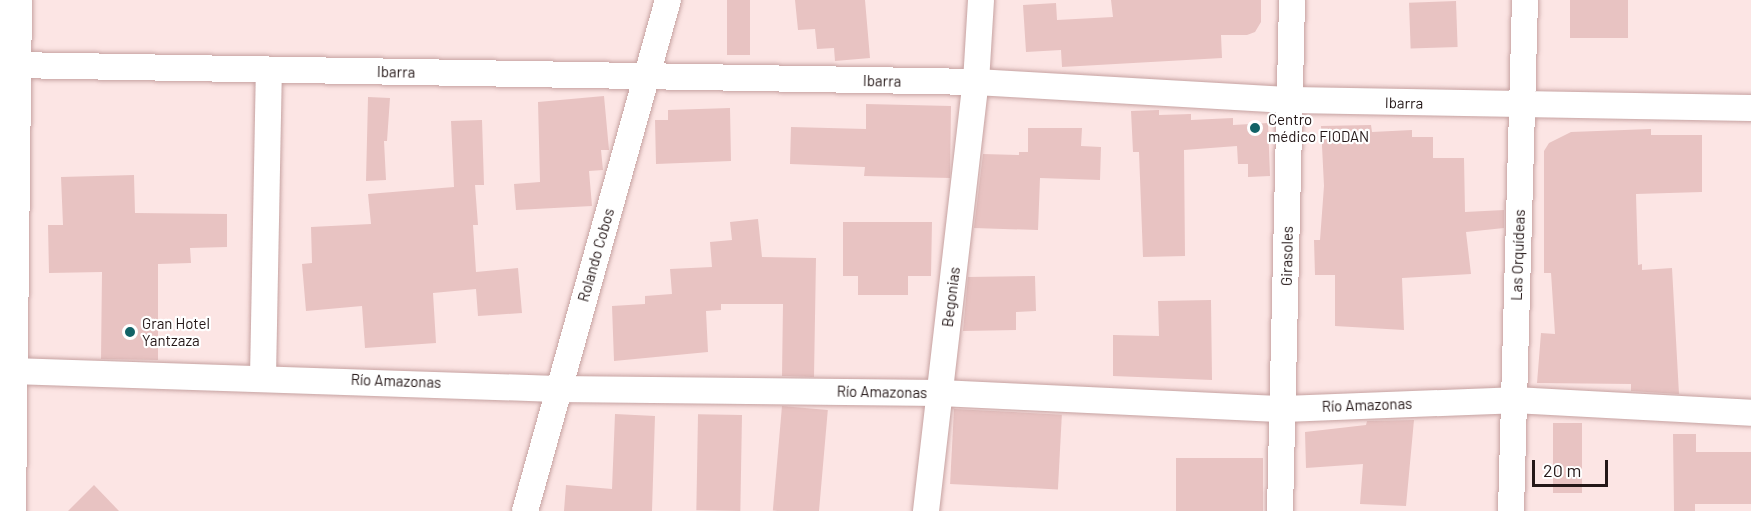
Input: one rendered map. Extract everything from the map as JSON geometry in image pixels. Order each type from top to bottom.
[{"type":"street","points":[[9,511],[15,0]]},
{"type":"street","name":"Rolando Cobos","points":[[525,511],[557,389],[668,0]]},
{"type":"street","name":"Begonias","points":[[926,511],[976,82],[981,0]]},
{"type":"street","name":"Girasoles","points":[[1280,511],[1292,0]]},
{"type":"street","name":"Las Orquídeas","points":[[1511,511],[1526,0]]},
{"type":"street","name":"Ibarra","points":[[13,65],[647,78],[976,82],[1291,100],[1523,106],[1751,108]]},
{"type":"street","points":[[263,377],[269,70]]},
{"type":"street","name":"Río Amazonas","points":[[12,371],[263,377],[557,389],[940,393],[1284,408],[1514,400],[1751,413]]},
{"type":"building","points":[[727,0],[750,0],[750,55],[727,55]]},
{"type":"building","points":[[795,0],[865,0],[870,58],[835,61],[834,48],[817,49],[815,29],[798,30]]},
{"type":"building","points":[[1111,0],[1261,0],[1261,22],[1255,32],[1247,35],[1221,35],[1222,58],[1062,67],[1061,50],[1026,52],[1023,5],[1056,3],[1057,20],[1113,17]]},
{"type":"building","points":[[1570,0],[1628,0],[1628,38],[1570,38]]},
{"type":"building","points":[[1456,1],[1458,47],[1411,49],[1409,3]]},
{"type":"building","points":[[604,96],[609,150],[601,150],[603,170],[589,171],[592,206],[516,210],[514,184],[540,182],[538,102]]},
{"type":"building","points":[[368,97],[390,98],[387,141],[384,141],[386,180],[366,181]]},
{"type":"building","points":[[866,104],[951,106],[950,178],[864,176],[865,167],[790,164],[791,127],[866,129]]},
{"type":"building","points":[[730,108],[731,161],[656,164],[655,120],[668,120],[668,110]]},
{"type":"building","points":[[1159,110],[1159,115],[1191,114],[1191,120],[1233,118],[1233,125],[1268,123],[1270,176],[1248,177],[1248,164],[1238,164],[1237,146],[1184,150],[1185,256],[1143,257],[1139,152],[1133,152],[1131,111]]},
{"type":"building","points":[[482,120],[484,185],[475,185],[478,225],[473,225],[476,272],[518,268],[522,313],[478,316],[476,289],[433,293],[436,343],[365,348],[362,306],[306,311],[302,264],[312,263],[311,227],[371,224],[368,194],[454,187],[451,121]]},
{"type":"building","points":[[1371,125],[1372,132],[1412,130],[1412,137],[1433,137],[1433,158],[1464,158],[1465,212],[1504,210],[1504,228],[1466,232],[1471,274],[1402,278],[1404,330],[1335,326],[1335,275],[1315,275],[1314,240],[1320,240],[1324,186],[1321,126]]},
{"type":"building","points":[[1028,128],[1082,128],[1081,146],[1101,147],[1100,180],[1040,178],[1038,230],[974,228],[983,154],[1019,155],[1019,152],[1028,152]]},
{"type":"building","points":[[1651,129],[1651,135],[1702,135],[1702,192],[1636,194],[1638,265],[1642,264],[1642,270],[1672,268],[1679,394],[1631,391],[1631,384],[1537,383],[1541,333],[1555,334],[1551,273],[1544,273],[1544,151],[1549,143],[1571,132]]},
{"type":"building","points":[[134,175],[135,213],[227,214],[227,247],[190,248],[191,263],[158,264],[158,360],[101,359],[102,272],[49,273],[48,225],[63,225],[61,177]]},
{"type":"building","points":[[758,219],[762,257],[816,258],[814,377],[782,376],[783,304],[721,304],[721,310],[706,311],[708,352],[614,361],[612,306],[645,304],[645,296],[672,294],[670,269],[712,267],[710,242],[732,240],[730,222]]},
{"type":"building","points":[[843,222],[932,222],[931,276],[908,276],[908,295],[858,295],[858,276],[843,276]]},
{"type":"building","points":[[1035,276],[1036,311],[1016,312],[1016,330],[963,331],[968,277]]},
{"type":"building","points":[[1211,300],[1212,380],[1113,376],[1113,335],[1159,336],[1158,301]]},
{"type":"building","points":[[782,406],[828,410],[819,511],[773,511]]},
{"type":"building","points":[[954,409],[1062,415],[1058,490],[950,484]]},
{"type":"building","points":[[615,414],[655,416],[652,511],[564,511],[566,485],[612,489]]},
{"type":"building","points":[[698,414],[742,415],[740,511],[696,510]]},
{"type":"building","points":[[1414,420],[1406,506],[1360,504],[1363,464],[1306,468],[1305,432],[1366,425],[1367,421]]},
{"type":"building","points":[[1553,423],[1582,423],[1582,493],[1553,493]]},
{"type":"building","points":[[1673,434],[1696,434],[1696,452],[1751,452],[1751,504],[1695,504],[1695,511],[1674,511]]},
{"type":"building","points":[[1176,458],[1263,458],[1263,511],[1176,511]]},
{"type":"building","points":[[94,485],[119,511],[68,511]]},
{"type":"place","name":"Centro médico FIODAN","points":[[1255,128]]},
{"type":"place","name":"Gran Hotel Yantzaza","points":[[130,332]]}]
